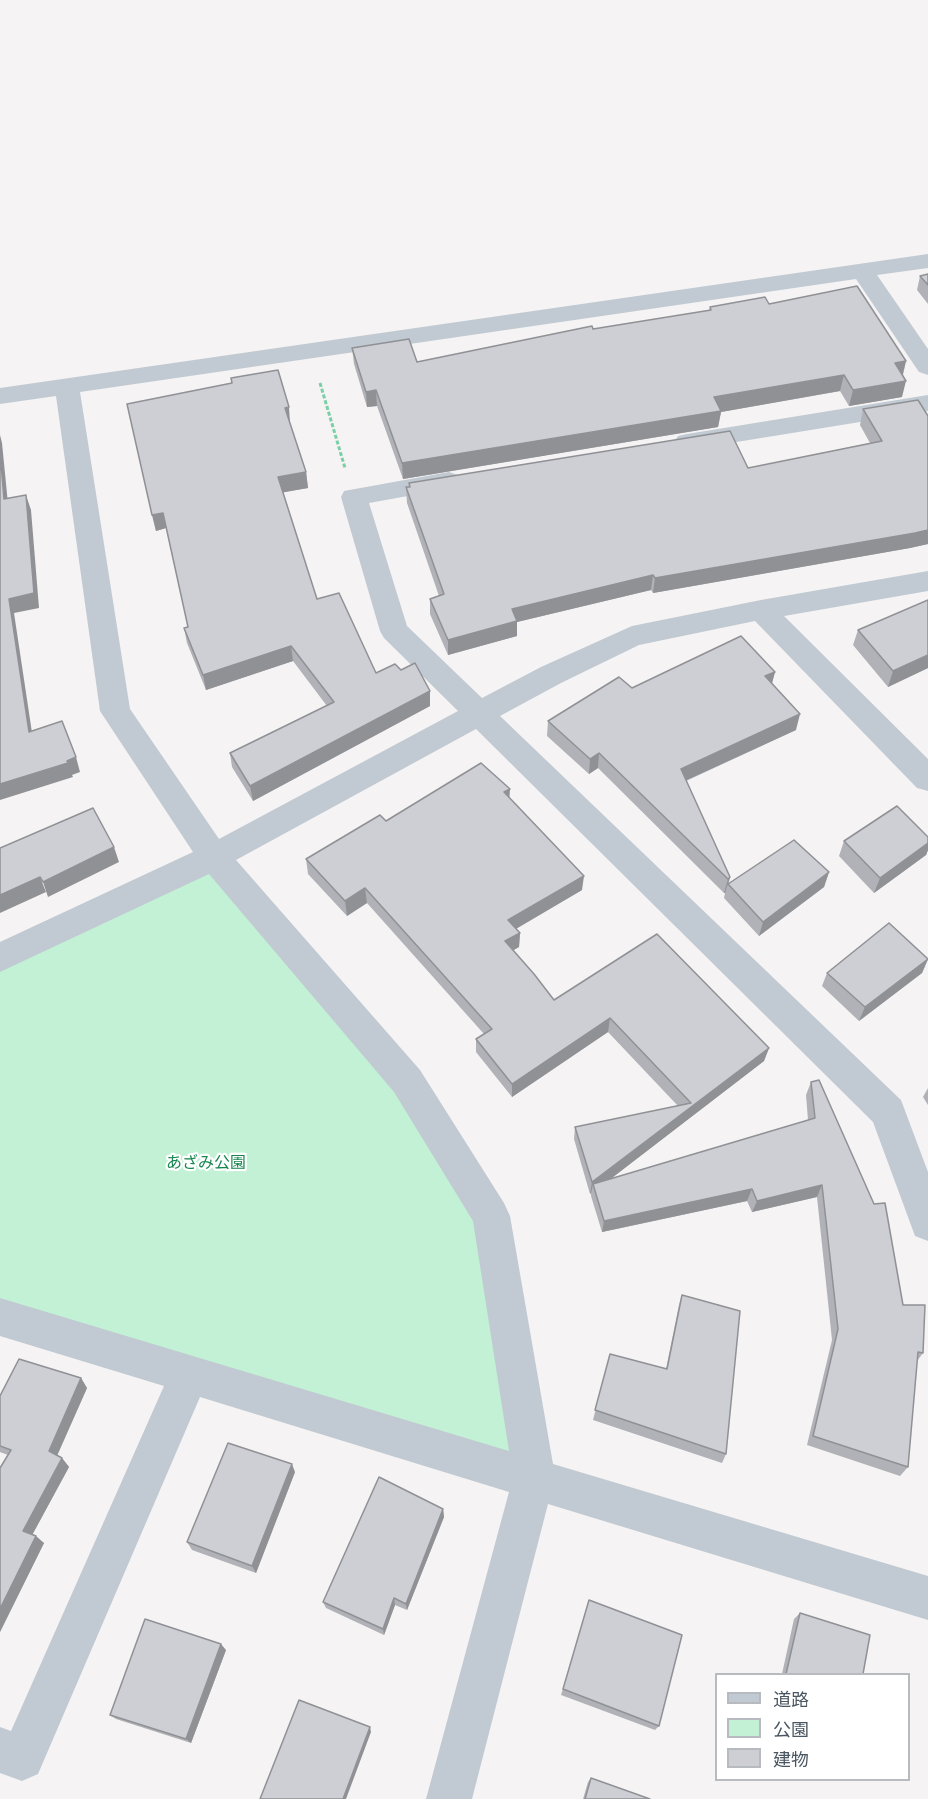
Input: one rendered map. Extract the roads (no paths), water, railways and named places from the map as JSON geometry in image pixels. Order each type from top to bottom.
[{"type":"street","points":[[0,396],[928,261]]},
{"type":"street","points":[[861,269],[928,367]]},
{"type":"street","points":[[67,387],[115,711],[214,857],[407,1081],[491,1216],[534,1477],[449,1799]]},
{"type":"street","points":[[661,446],[928,403]]},
{"type":"street","points":[[478,476],[354,497],[394,631],[888,1112],[928,1223]]},
{"type":"street","points":[[0,958],[214,857],[550,675],[632,636],[761,609],[928,581]]},
{"type":"street","points":[[761,609],[928,779]]},
{"type":"street","points":[[0,1317],[928,1598]]},
{"type":"street","points":[[0,1750],[22,1758],[190,1374]]},
{"type":"park label","name":"あざみ公園","points":[[206,1164]]}]
